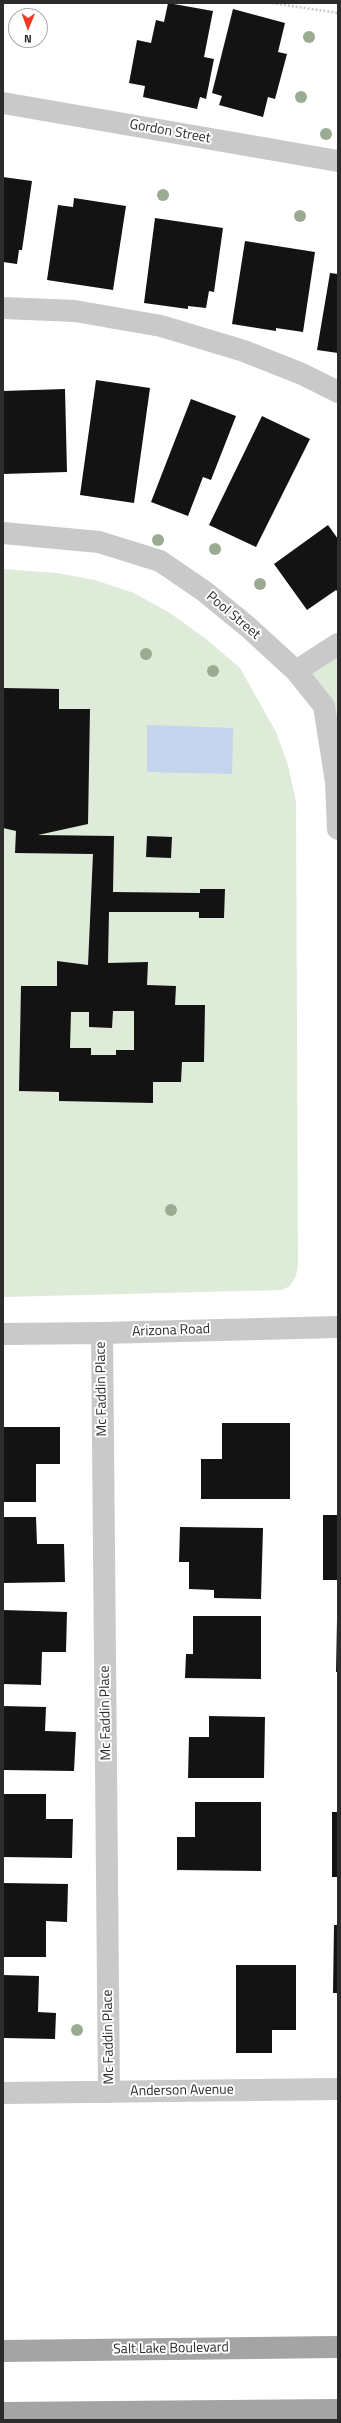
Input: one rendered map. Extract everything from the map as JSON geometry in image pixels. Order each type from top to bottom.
[{"type":"main road","name":"Salt Lake Boulevard","points":[[3,2351],[338,2347]]},
{"type":"main road","points":[[3,2413],[338,2410]]},
{"type":"street","name":"Gordon Street","points":[[3,103],[338,161]]},
{"type":"street","points":[[3,308],[75,311],[161,326],[244,351],[302,374],[338,392]]},
{"type":"street","name":"Pool Street","points":[[3,533],[99,542],[160,561],[204,591],[296,671],[324,706],[336,782],[338,829]]},
{"type":"street","points":[[296,671],[338,644]]},
{"type":"street","name":"Arizona Road","points":[[3,1334],[338,1327]]},
{"type":"street","name":"Mc Faddin Place","points":[[102,1333],[109,2092]]},
{"type":"street","name":"Anderson Avenue","points":[[3,2093],[338,2089]]},
{"type":"path","points":[[272,3],[338,13]]},
{"type":"green space","points":[[3,569],[57,573],[95,580],[134,593],[170,613],[206,639],[240,668],[276,732],[288,765],[296,802],[298,1264],[296,1276],[290,1286],[282,1290],[3,1297]]},
{"type":"green space","points":[[338,643],[338,829],[330,743],[296,671]]},
{"type":"water","points":[[147,725],[233,728],[232,774],[147,772]]},
{"type":"building","points":[[168,3],[213,11],[204,57],[214,59],[206,99],[200,97],[197,109],[143,97],[145,86],[129,83],[137,40],[151,43],[156,20],[164,22]]},
{"type":"building","points":[[233,9],[285,23],[278,52],[287,54],[275,99],[268,97],[263,117],[219,105],[222,96],[212,93]]},
{"type":"building","points":[[3,177],[32,181],[22,250],[19,250],[17,264],[3,262]]},
{"type":"building","points":[[74,198],[126,206],[113,290],[47,280],[58,205],[73,207]]},
{"type":"building","points":[[155,218],[223,228],[214,292],[209,291],[206,308],[188,306],[188,309],[144,303]]},
{"type":"building","points":[[245,241],[315,252],[303,332],[276,328],[276,331],[232,324]]},
{"type":"building","points":[[330,273],[338,274],[338,353],[317,350]]},
{"type":"building","points":[[96,380],[150,388],[134,503],[80,495]]},
{"type":"building","points":[[65,389],[67,472],[3,474],[3,391]]},
{"type":"building","points":[[191,399],[236,416],[211,480],[203,477],[188,516],[151,502]]},
{"type":"building","points":[[262,416],[310,439],[256,547],[209,525]]},
{"type":"building","points":[[328,525],[338,539],[338,592],[336,590],[307,610],[274,564]]},
{"type":"building","points":[[4,688],[59,689],[59,709],[90,709],[88,824],[38,835],[114,836],[113,892],[200,893],[200,889],[225,889],[224,918],[199,918],[199,912],[109,912],[108,963],[148,962],[147,985],[176,986],[175,1005],[205,1005],[204,1062],[182,1062],[181,1082],[153,1082],[153,1103],[59,1101],[59,1092],[19,1091],[21,986],[57,986],[57,961],[88,965],[93,854],[15,853],[16,831],[3,828]],"holes":[[[113,1011],[134,1011],[134,1050],[116,1050],[116,1055],[91,1055],[91,1048],[70,1048],[71,1012],[89,1012],[89,1027],[112,1028]]]},
{"type":"building","points":[[147,836],[172,837],[171,858],[146,857]]},
{"type":"building","points":[[222,1423],[290,1423],[290,1499],[201,1499],[201,1459],[222,1459]]},
{"type":"building","points":[[3,1427],[60,1427],[60,1464],[36,1464],[36,1502],[3,1502]]},
{"type":"building","points":[[323,1515],[338,1515],[338,1580],[323,1580]]},
{"type":"building","points":[[3,1517],[36,1517],[37,1544],[64,1544],[65,1582],[3,1583]]},
{"type":"building","points":[[180,1527],[263,1528],[261,1599],[214,1598],[214,1590],[189,1589],[189,1562],[179,1562]]},
{"type":"building","points":[[3,1610],[67,1612],[66,1652],[42,1652],[41,1685],[3,1684]]},
{"type":"building","points":[[193,1616],[261,1616],[261,1679],[185,1678],[186,1654],[193,1654]]},
{"type":"building","points":[[337,1620],[338,1672],[336,1672]]},
{"type":"building","points":[[3,1706],[46,1707],[45,1731],[76,1732],[74,1771],[3,1770]]},
{"type":"building","points":[[209,1716],[265,1717],[264,1778],[188,1778],[189,1737],[209,1737]]},
{"type":"building","points":[[3,1794],[46,1794],[46,1819],[73,1819],[72,1858],[3,1857]]},
{"type":"building","points":[[195,1802],[261,1802],[261,1871],[177,1870],[177,1837],[195,1837]]},
{"type":"building","points":[[332,1812],[338,1812],[338,1877],[332,1877]]},
{"type":"building","points":[[3,1883],[68,1884],[67,1922],[46,1921],[46,1957],[3,1957]]},
{"type":"building","points":[[334,1925],[338,1925],[338,1993],[333,1993]]},
{"type":"building","points":[[236,1965],[296,1965],[296,2030],[272,2030],[272,2053],[236,2053]]},
{"type":"building","points":[[3,1975],[39,1976],[38,2012],[56,2013],[55,2039],[3,2038]]}]
